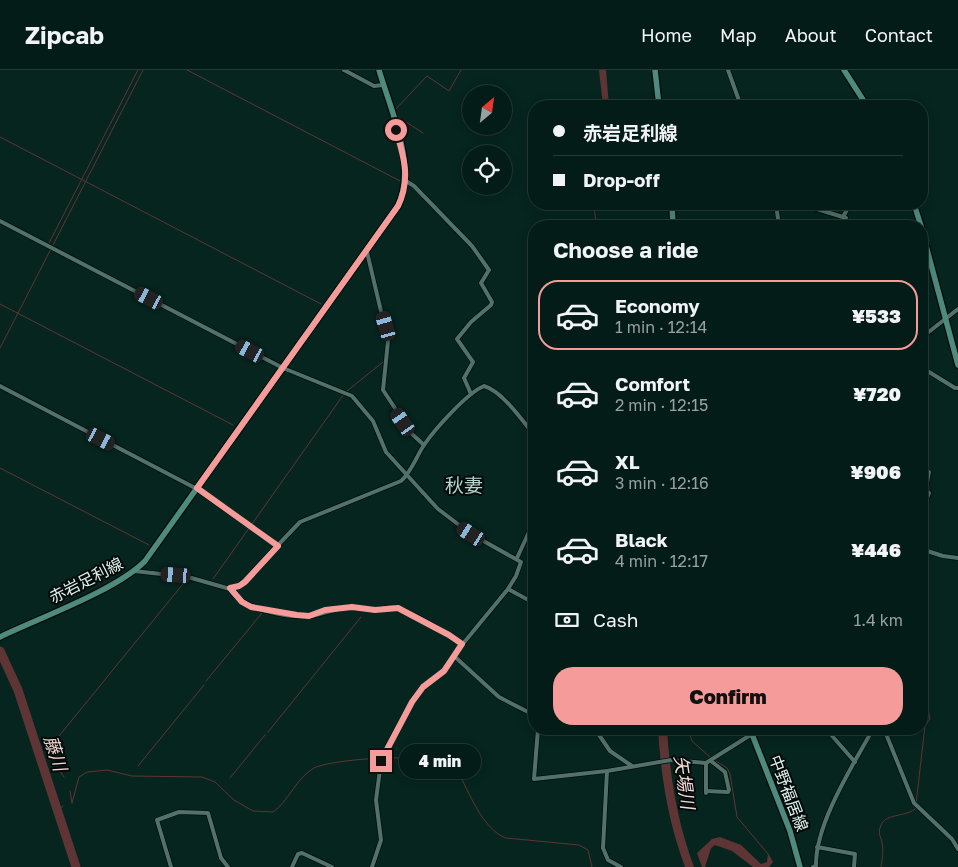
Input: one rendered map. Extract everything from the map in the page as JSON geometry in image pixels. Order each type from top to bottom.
[{"type":"main road","name":"赤岩足利線","points":[[2,636],[95,592],[134,571],[151,552],[398,206],[406,182],[406,164],[379,70]]},
{"type":"main road","points":[[655,70],[658,100]]},
{"type":"main road","points":[[844,70],[861,100]]},
{"type":"main road","points":[[928,252],[947,318],[958,366]]},
{"type":"main road","name":"中野福居線","points":[[753,735],[790,831],[800,867]]},
{"type":"street","points":[[344,70],[374,86],[383,85]]},
{"type":"street","points":[[728,70],[738,100]]},
{"type":"street","points":[[406,182],[414,186],[472,246],[489,270],[481,283],[492,302],[491,305],[471,322],[457,339],[473,362],[464,378],[471,394]]},
{"type":"street","points":[[821,210],[844,217],[847,210]]},
{"type":"street","points":[[0,221],[283,368],[352,396],[373,421],[386,452],[406,476],[455,524],[521,562],[508,589],[462,644],[444,671],[423,687],[414,698],[384,754],[381,761],[376,800],[381,840],[372,867]]},
{"type":"street","points":[[367,252],[388,341],[383,390],[412,434],[424,445]]},
{"type":"street","points":[[928,333],[958,310]]},
{"type":"street","points":[[928,372],[935,378],[958,388]]},
{"type":"street","points":[[0,386],[197,488],[278,546]]},
{"type":"street","points":[[134,571],[188,576],[230,588],[239,586],[306,518],[381,490],[406,476],[424,445],[471,394],[481,388],[488,387],[518,415],[528,428]]},
{"type":"street","points":[[517,558],[528,534]]},
{"type":"street","points":[[928,551],[958,558]]},
{"type":"street","points":[[230,588],[242,602],[251,607],[297,615],[309,616],[325,610],[352,607],[375,610],[398,608],[462,644]]},
{"type":"street","points":[[508,589],[528,600]]},
{"type":"street","points":[[454,656],[499,697],[528,712]]},
{"type":"street","points":[[538,735],[534,779],[607,771],[671,760],[706,764],[745,735]]},
{"type":"street","points":[[600,735],[610,751],[632,766]]},
{"type":"street","points":[[831,735],[855,762]]},
{"type":"street","points":[[813,867],[816,866],[818,847],[843,782],[870,735]]},
{"type":"street","points":[[886,735],[914,803],[952,839],[958,849]]},
{"type":"street","points":[[706,764],[706,792],[728,792],[725,772],[711,761]]},
{"type":"street","points":[[607,771],[603,848],[608,860],[621,867]]},
{"type":"street","points":[[171,867],[157,820],[179,812],[208,813],[221,858],[228,867]]},
{"type":"street","points":[[818,847],[855,854],[854,867]]},
{"type":"street","points":[[292,867],[298,854],[302,853],[332,867]]},
{"type":"shaded area","points":[[599,70],[606,70],[608,100],[602,100]]},
{"type":"shaded area","points":[[659,735],[668,735],[675,799],[694,867],[685,867],[679,850],[670,816],[661,764]]},
{"type":"shaded area","points":[[720,837],[741,845],[761,864],[767,862],[768,853],[773,862],[769,867],[753,867],[732,851],[715,845],[711,848],[705,867],[702,867],[697,853],[712,839]]},
{"type":"waterway","points":[[49,243],[138,70]]},
{"type":"waterway","points":[[0,348],[143,70]]},
{"type":"waterway","points":[[187,70],[400,181]]},
{"type":"waterway","points":[[394,111],[427,76],[449,91],[461,70]]},
{"type":"waterway","points":[[397,116],[423,133]]},
{"type":"waterway","points":[[0,137],[321,304]]},
{"type":"waterway","points":[[595,210],[595,220]]},
{"type":"waterway","points":[[0,304],[233,425]]},
{"type":"waterway","points":[[347,391],[383,362]]},
{"type":"waterway","points":[[213,579],[344,394]]},
{"type":"waterway","points":[[0,468],[149,545]]},
{"type":"waterway","points":[[64,777],[55,764],[50,747],[187,579],[195,581]]},
{"type":"waterway","points":[[206,681],[262,613]]},
{"type":"waterway","points":[[268,732],[361,617]]},
{"type":"waterway","name":"藤川","points":[[0,651],[18,690],[76,867]]},
{"type":"waterway","points":[[138,766],[204,685]]},
{"type":"waterway","points":[[928,710],[930,719],[928,722]]},
{"type":"waterway","points":[[230,778],[265,735]]},
{"type":"waterway","points":[[690,735],[692,741],[711,758]]},
{"type":"waterway","points":[[916,804],[924,735]]},
{"type":"waterway","points":[[72,803],[79,777],[87,772],[107,770],[132,776],[202,777],[215,782],[234,800],[253,811],[273,812],[284,802],[308,772],[326,764],[390,758],[434,760],[450,764],[458,771],[483,819],[498,834],[506,838],[579,845],[588,850],[592,867]]},
{"type":"waterway","points":[[716,761],[727,768],[730,774],[737,817],[768,854]]},
{"type":"waterway","points":[[70,791],[72,803]]},
{"type":"waterway","name":"藤川","points":[[58,811],[63,806]]},
{"type":"waterway","points":[[881,867],[883,849],[879,832],[882,823],[890,817],[907,813],[916,808]]},
{"type":"district","name":"秋妻","points":[[464,484]]},
{"type":"route","points":[[381,761],[388,744],[401,725],[412,702],[423,687],[444,671],[462,644],[398,608],[390,607],[375,610],[352,607],[325,610],[309,616],[247,605],[233,594],[230,588],[245,582],[278,546],[197,488],[398,206],[405,190],[406,164],[396,130]]},
{"type":"water label","name":"矢場川","points":[[685,782]]}]
